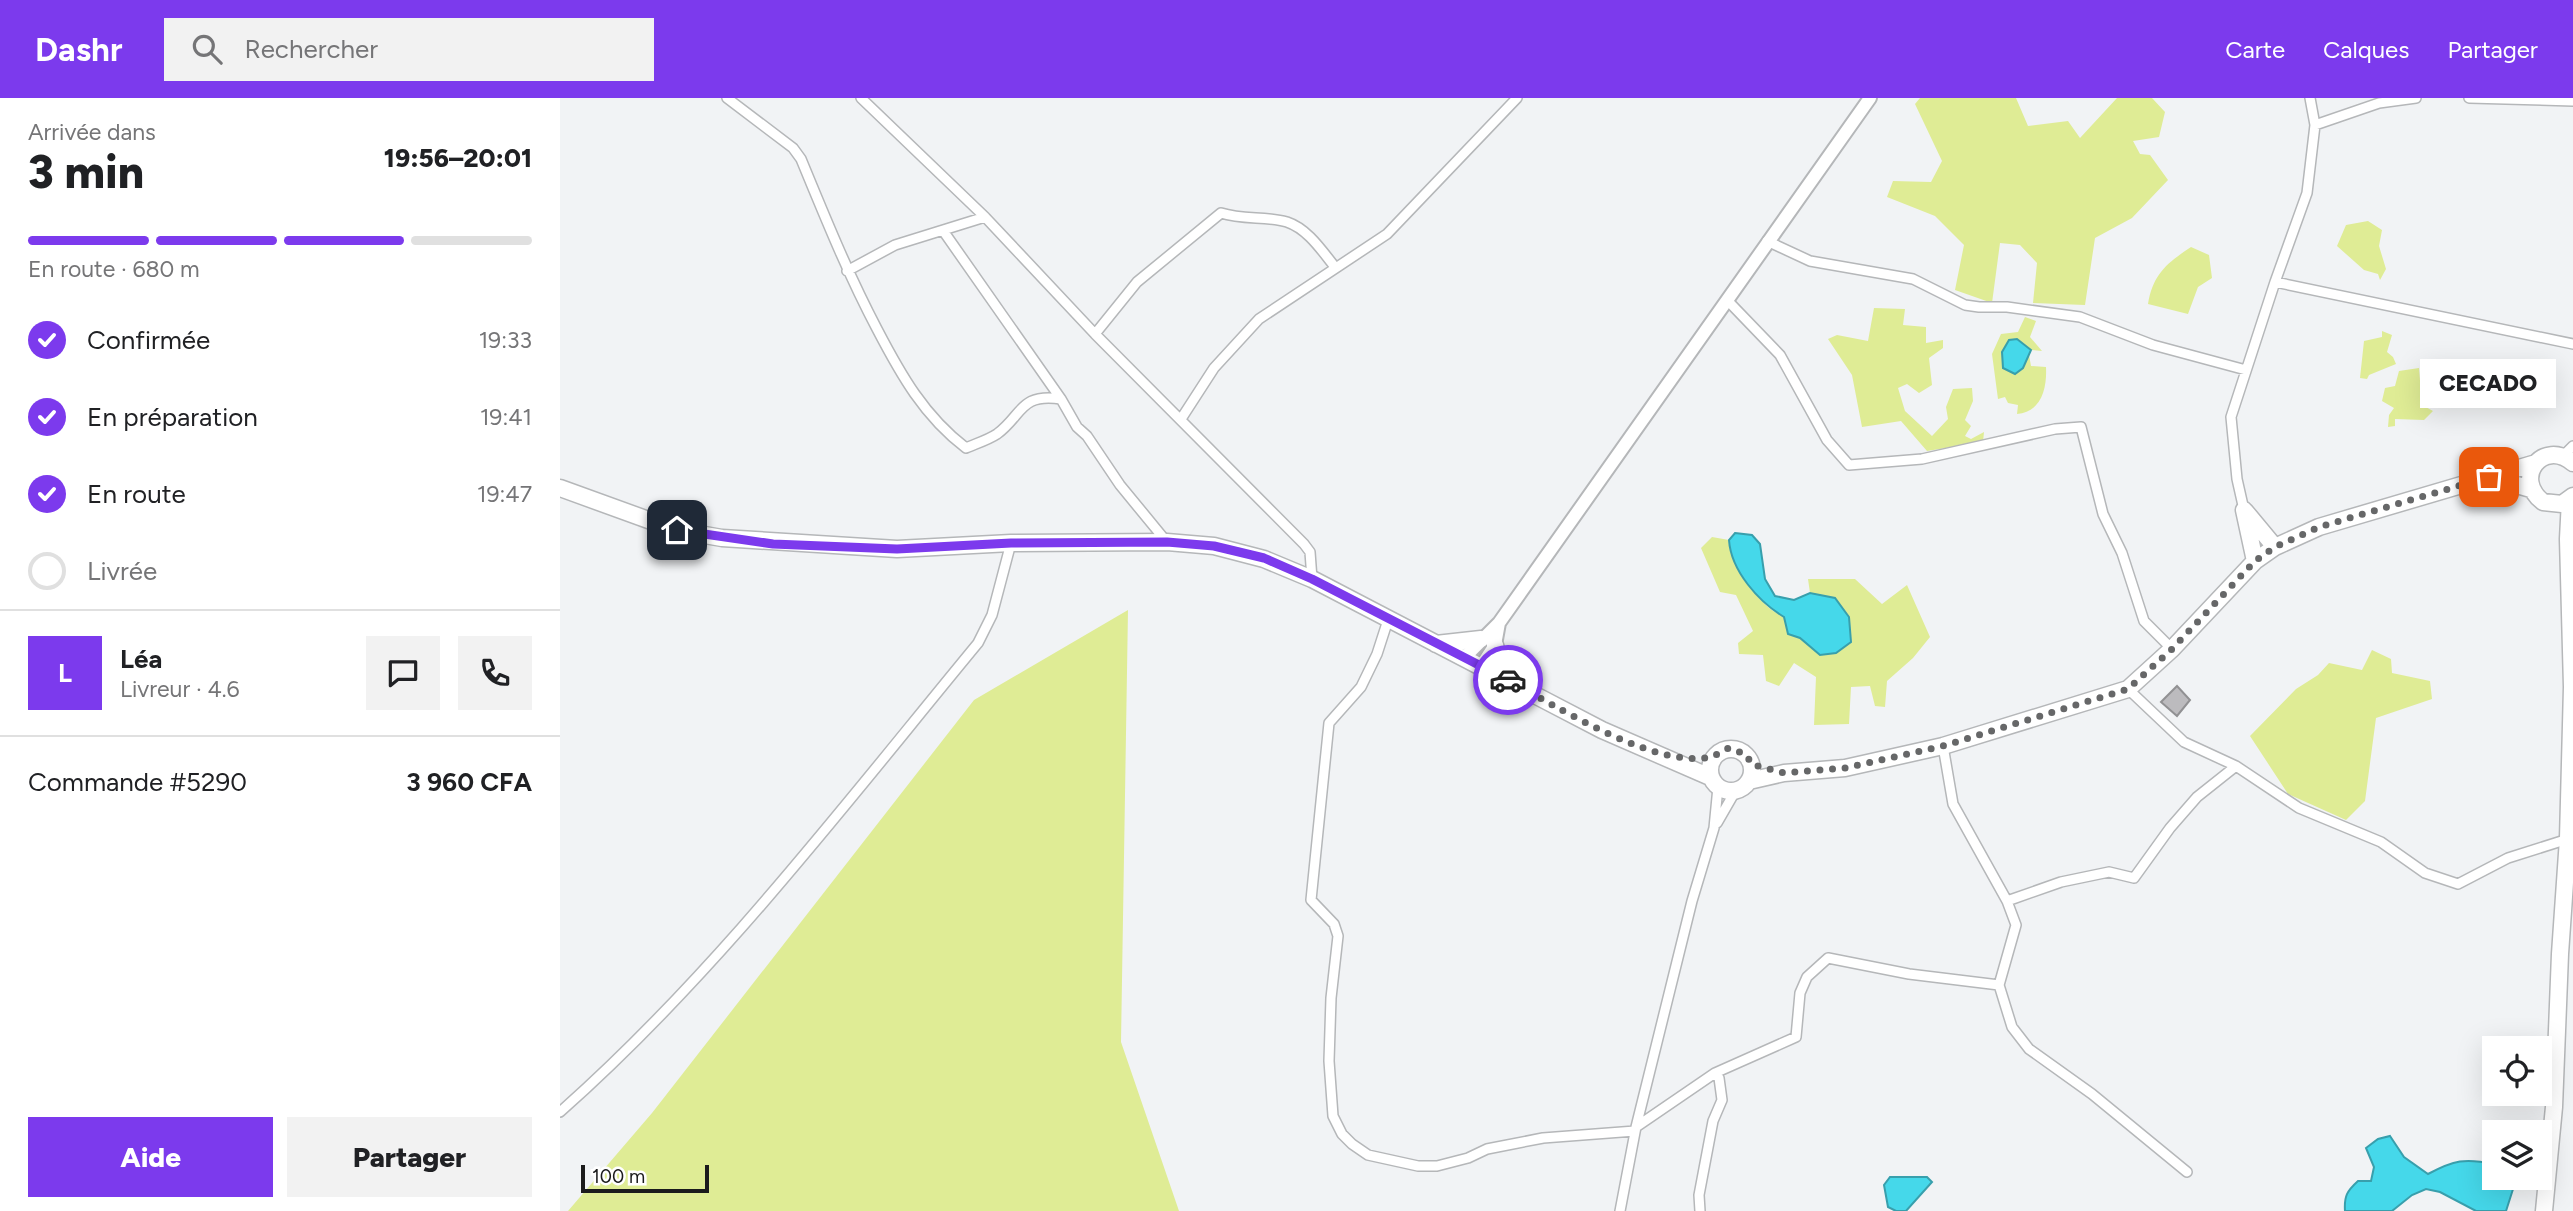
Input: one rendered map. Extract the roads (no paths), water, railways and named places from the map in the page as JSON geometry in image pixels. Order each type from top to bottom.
[{"type":"highway","points":[[560,488],[677,530],[773,544],[897,549],[1011,543],[1167,542],[1214,546],[1264,558],[1312,579],[1602,730],[1657,752],[1714,782],[1742,786],[1784,773],[1845,768],[1943,746],[2128,689],[2172,649],[2255,561],[2275,547],[2319,527],[2536,463],[2549,455],[2570,455]]},
{"type":"highway","points":[[2531,489],[2531,470],[2536,463]]},
{"type":"highway","points":[[2489,477],[2531,489],[2543,502],[2552,505],[2572,498],[2568,539],[2572,687],[2566,955],[2544,1211]]},
{"type":"highway","points":[[2552,505],[2568,539]]},
{"type":"highway","points":[[2244,510],[2255,561]]},
{"type":"highway","points":[[2244,510],[2275,547]]},
{"type":"highway","points":[[1436,644],[1488,642],[1503,678]]},
{"type":"highway","points":[[1657,752],[1692,758],[1713,757],[1729,748],[1747,755],[1751,764],[1742,786]]},
{"type":"highway","points":[[1713,757],[1714,782]]},
{"type":"highway","points":[[1751,764],[1784,773]]},
{"type":"street","points":[[727,98],[793,148],[801,159],[846,271],[905,383],[939,426],[966,448],[997,434],[1018,409],[1041,396],[1061,399]]},
{"type":"street","points":[[861,98],[985,217],[1095,334],[1304,544],[1310,552],[1312,579]]},
{"type":"street","points":[[1181,419],[1213,368],[1259,319],[1387,234],[1517,98]]},
{"type":"street","points":[[1481,666],[1488,642],[1499,623],[1870,98]]},
{"type":"street","points":[[2244,510],[2237,479],[2231,417],[2307,193],[2315,125],[2310,98]]},
{"type":"street","points":[[2315,125],[2379,103],[2416,98]]},
{"type":"street","points":[[2469,98],[2573,101]]},
{"type":"street","points":[[1095,334],[1137,282],[1221,213],[1236,218],[1292,224],[1314,239],[1335,267]]},
{"type":"street","points":[[846,271],[895,245],[944,232],[985,217]]},
{"type":"street","points":[[944,232],[1061,399],[1077,427],[1087,436],[1120,485],[1167,542]]},
{"type":"street","points":[[1767,241],[1810,261],[1913,279],[1965,305],[2007,307],[2080,317],[2153,345],[2246,370]]},
{"type":"street","points":[[2275,282],[2573,344]]},
{"type":"street","points":[[1728,301],[1780,355],[1827,440],[1849,465],[1922,459],[2055,429],[2081,427],[2103,514],[2122,553],[2144,621],[2172,649]]},
{"type":"street","points":[[560,1112],[623,1056],[830,827],[978,643],[992,615],[1011,543]]},
{"type":"street","points":[[1388,620],[1377,654],[1361,687],[1329,723],[1311,900],[1334,925],[1338,936],[1331,998],[1329,1061],[1333,1116],[1352,1144],[1368,1155],[1419,1166],[1437,1166],[1468,1158],[1487,1149],[1543,1139],[1636,1129],[1715,1073],[1796,1037],[1800,993],[1807,977],[1828,958],[1909,974],[1999,985]]},
{"type":"street","points":[[1464,657],[1488,642]]},
{"type":"street","points":[[2128,689],[2184,742],[2236,766],[2299,808],[2381,842],[2425,873],[2458,884],[2508,858],[2568,839]]},
{"type":"street","points":[[1943,746],[1953,804],[2007,901],[2017,925],[1999,985],[2011,1027],[2029,1049],[2092,1094],[2187,1172]]},
{"type":"street","points":[[2007,901],[2061,882],[2109,872],[2134,878],[2170,828],[2197,797],[2236,766]]},
{"type":"street","points":[[1620,1211],[1636,1129],[1692,901],[1714,828],[1714,782]]},
{"type":"street","points":[[1714,828],[1742,786]]},
{"type":"street","points":[[1700,1211],[1699,1195],[1713,1121],[1722,1100],[1719,1078],[1715,1073]]},
{"type":"water","points":[[2017,339],[2031,350],[2023,368],[2015,374],[2003,368],[2002,352],[2009,340]]},
{"type":"water","points":[[1735,533],[1752,535],[1760,544],[1765,579],[1775,596],[1794,600],[1810,593],[1835,598],[1849,617],[1851,642],[1836,653],[1820,655],[1800,638],[1788,634],[1784,617],[1756,594],[1735,563],[1729,540]]},
{"type":"water","points":[[2390,1136],[2404,1157],[2428,1174],[2460,1162],[2482,1162],[2482,1190],[2513,1190],[2506,1211],[2476,1211],[2440,1192],[2426,1189],[2412,1195],[2392,1211],[2345,1211],[2347,1194],[2351,1188],[2358,1181],[2371,1181],[2374,1167],[2366,1148],[2378,1139]]},
{"type":"water","points":[[1890,1177],[1927,1177],[1932,1182],[1906,1211],[1896,1211],[1888,1207],[1884,1185]]},
{"type":"place","name":"CECADO","points":[[2489,477]]}]
